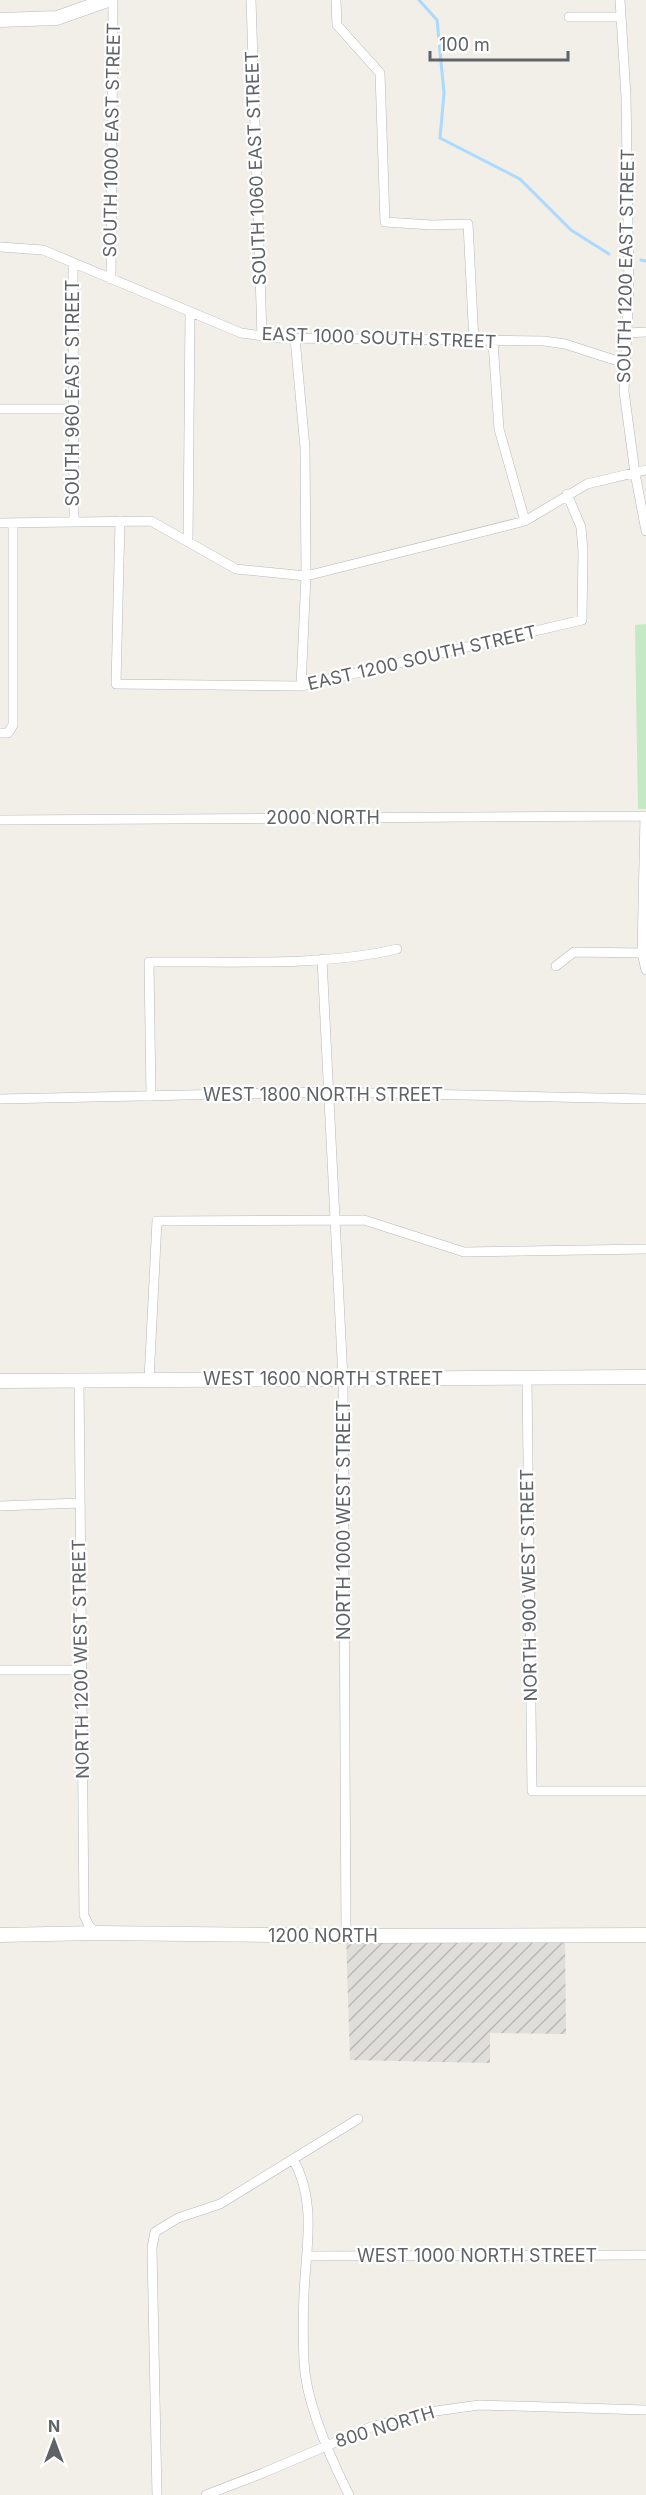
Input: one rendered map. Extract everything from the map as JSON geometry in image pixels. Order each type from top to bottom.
[{"type":"street","points":[[0,20],[57,18],[108,0]]},
{"type":"street","name":"SOUTH 1000 EAST STREET","points":[[111,279],[113,0]]},
{"type":"street","name":"SOUTH 1060 EAST STREET","points":[[251,0],[262,336]]},
{"type":"street","points":[[336,0],[337,25],[380,73],[385,222],[432,225],[468,224],[474,342]]},
{"type":"street","name":"SOUTH 1200 EAST STREET","points":[[620,0],[626,96],[628,333],[624,391],[635,474],[646,531]]},
{"type":"street","points":[[569,17],[620,17]]},
{"type":"street","name":"EAST 1000 SOUTH STREET","points":[[0,247],[43,250],[241,333],[295,338],[474,342],[544,341],[565,344],[627,364]]},
{"type":"street","name":"SOUTH 960 EAST STREET","points":[[73,264],[74,522]]},
{"type":"street","points":[[188,542],[190,312]]},
{"type":"street","points":[[628,333],[646,332]]},
{"type":"street","points":[[295,338],[305,448],[306,576],[301,686]]},
{"type":"street","points":[[493,342],[499,429],[525,521]]},
{"type":"street","points":[[0,409],[74,409]]},
{"type":"street","points":[[0,523],[151,521],[236,570],[306,576],[525,521],[587,484],[646,470]]},
{"type":"street","name":"EAST 1200 SOUTH STREET","points":[[120,521],[116,684],[301,686],[582,620],[584,550],[580,527],[567,494]]},
{"type":"street","points":[[4,733],[13,725],[13,523]]},
{"type":"street","points":[[646,816],[642,953],[646,970]]},
{"type":"street","name":"2000 NORTH","points":[[0,820],[646,816]]},
{"type":"street","points":[[151,1096],[149,962],[322,959],[372,955],[397,949]]},
{"type":"street","points":[[556,966],[574,952],[642,953]]},
{"type":"street","name":"NORTH 1000 WEST STREET","points":[[322,959],[343,1379],[346,1936]]},
{"type":"street","name":"WEST 1800 NORTH STREET","points":[[0,1099],[328,1092],[646,1099]]},
{"type":"street","points":[[149,1380],[157,1221],[364,1220],[464,1252],[646,1249]]},
{"type":"street","name":"WEST 1600 NORTH STREET","points":[[0,1381],[646,1377]]},
{"type":"street","name":"NORTH 900 WEST STREET","points":[[527,1378],[531,1791],[646,1791]]},
{"type":"street","name":"NORTH 1200 WEST STREET","points":[[79,1380],[84,1915],[89,1926],[97,1933]]},
{"type":"street","points":[[0,1506],[80,1503]]},
{"type":"street","points":[[0,1670],[81,1670]]},
{"type":"street","name":"1200 NORTH","points":[[0,1935],[97,1933],[346,1936],[646,1935]]},
{"type":"street","points":[[157,2495],[153,2242],[155,2232],[178,2218],[220,2204],[357,2119]]},
{"type":"street","points":[[292,2159],[299,2171],[309,2213],[304,2292],[304,2363],[307,2384],[327,2444],[349,2495]]},
{"type":"street","name":"WEST 1000 NORTH STREET","points":[[307,2256],[646,2256]]},
{"type":"street","name":"800 NORTH","points":[[206,2495],[263,2474],[327,2444],[371,2427],[422,2413],[479,2405],[646,2410]]},
{"type":"shaded area","points":[[346,1936],[565,1936],[566,2034],[490,2033],[490,2063],[350,2060]]},
{"type":"green space","points":[[646,624],[646,809],[638,809],[635,625]]},
{"type":"waterway","points":[[419,0],[437,20],[444,93],[440,138],[520,179],[571,230],[609,254]]},
{"type":"waterway","points":[[641,260],[646,261]]}]
